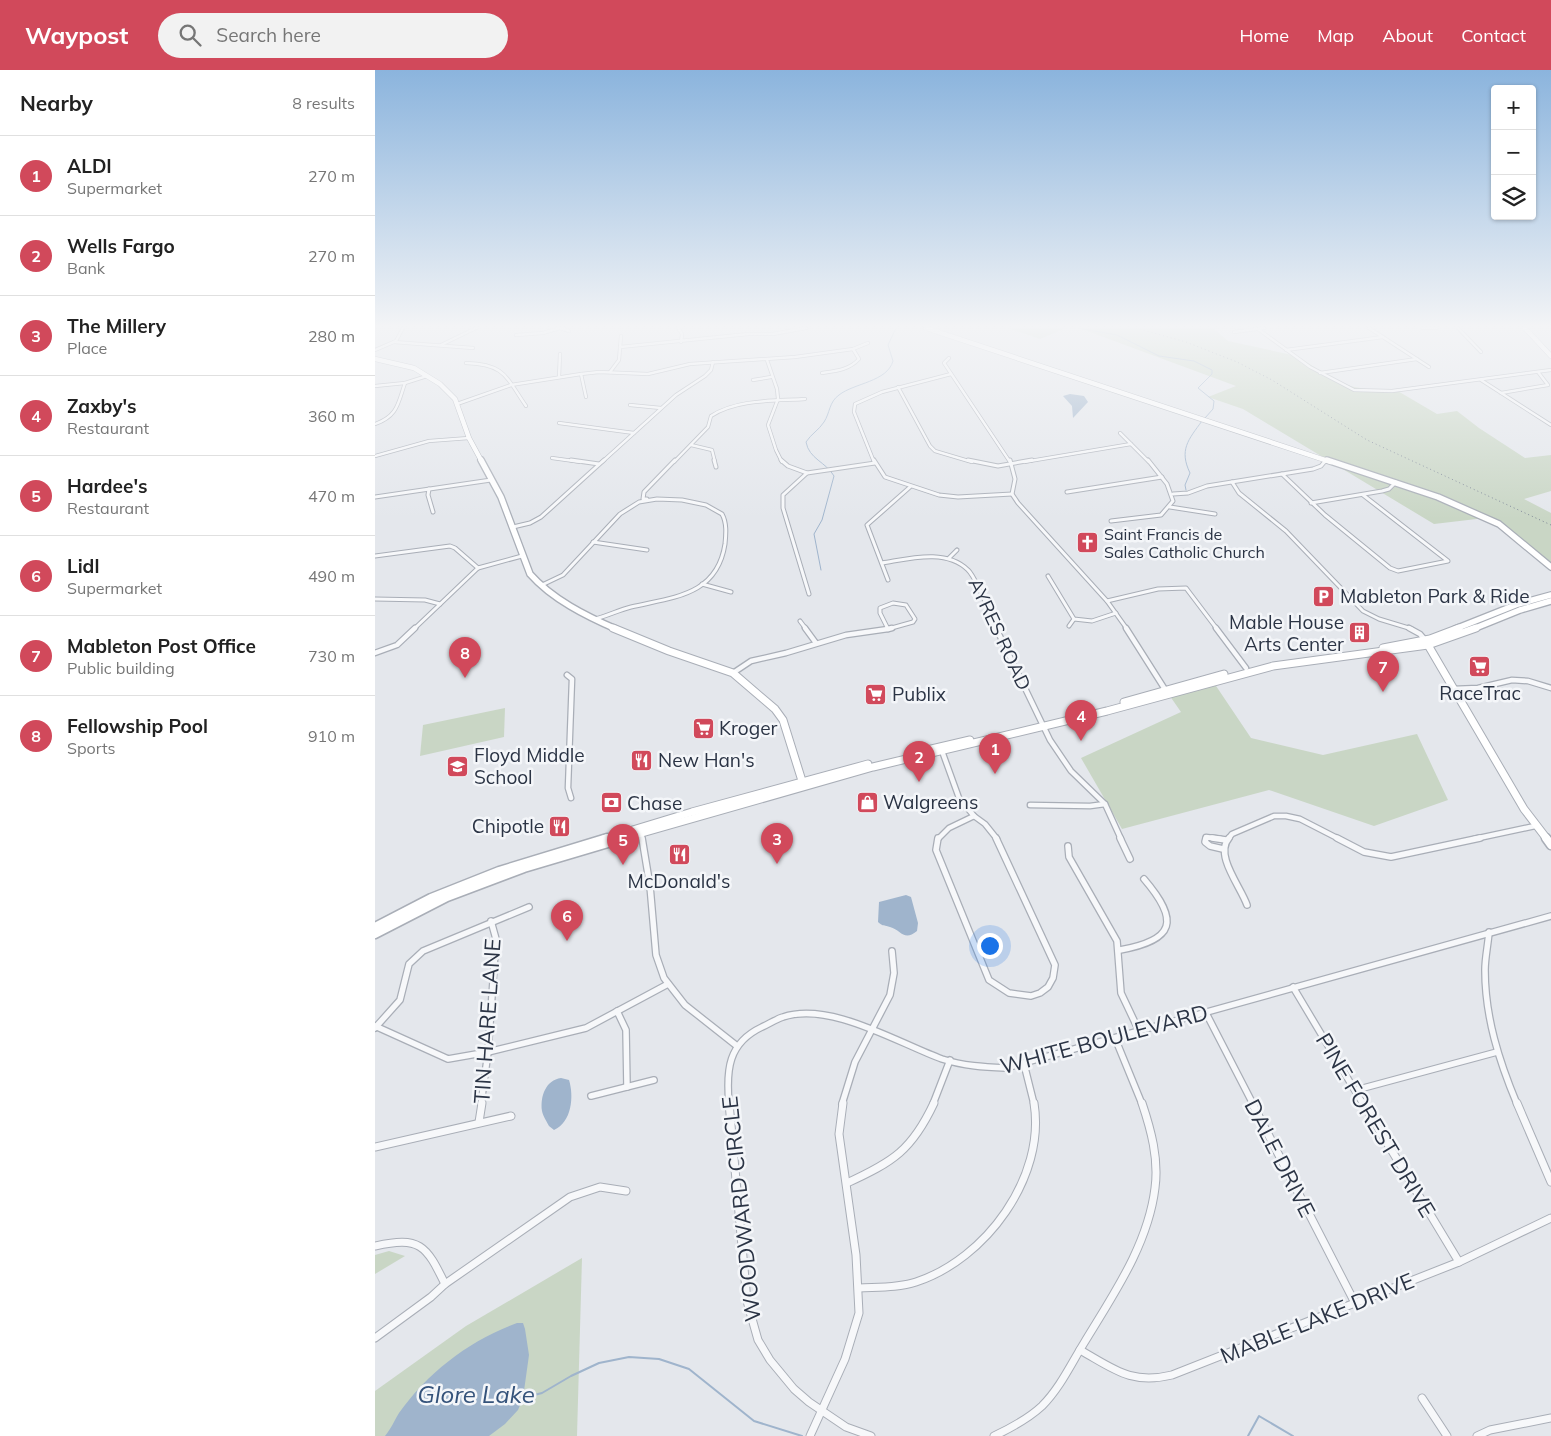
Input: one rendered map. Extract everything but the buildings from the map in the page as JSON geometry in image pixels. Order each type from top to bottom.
[{"type":"main road","points":[[450,392],[457,404],[469,438],[513,527],[530,574],[542,586],[571,606],[595,619],[669,651],[733,674],[775,709],[783,720],[802,784]]},
{"type":"main road","points":[[1120,392],[1438,497],[1491,520],[1504,528],[1551,567]]},
{"type":"main road","points":[[1167,693],[1246,668],[1289,658],[1427,643],[1518,604],[1551,595]]},
{"type":"main road","points":[[802,784],[942,751],[1296,661],[1396,651],[1451,638],[1527,607],[1551,601]]},
{"type":"main road","points":[[1427,643],[1535,826],[1551,844]]},
{"type":"main road","points":[[375,928],[431,898],[517,865],[802,784],[855,767],[1043,725]]},
{"type":"main road","points":[[375,934],[473,886],[641,830]]},
{"type":"street","points":[[375,424],[394,414],[402,392]]},
{"type":"street","points":[[457,404],[492,392]]},
{"type":"street","points":[[516,392],[526,406]]},
{"type":"street","points":[[585,392],[586,398]]},
{"type":"street","points":[[513,527],[530,523],[541,517],[680,392]]},
{"type":"street","points":[[777,392],[777,402],[767,425],[777,457],[783,463],[807,473],[875,463]]},
{"type":"street","points":[[881,392],[871,394],[855,404],[854,408],[875,463],[885,477],[930,494],[958,497],[1012,494]]},
{"type":"street","points":[[900,392],[927,441],[935,451],[986,465],[1011,464],[1131,444]]},
{"type":"street","points":[[963,392],[1011,464],[1015,479],[1012,494],[1018,503],[1107,601],[1138,645],[1167,693]]},
{"type":"street","points":[[1501,393],[1508,392]]},
{"type":"street","points":[[1501,393],[1551,425]]},
{"type":"street","points":[[595,619],[628,608],[686,595],[702,584],[719,567],[726,526],[725,518],[716,508],[709,504],[643,499],[644,492],[707,427],[715,411],[805,399]]},
{"type":"street","points":[[630,404],[661,408]]},
{"type":"street","points":[[559,423],[634,433]]},
{"type":"street","points":[[1111,521],[1161,515],[1173,501],[1173,494],[1162,478],[1121,433]]},
{"type":"street","points":[[375,456],[429,441],[469,438]]},
{"type":"street","points":[[691,445],[712,450],[716,467]]},
{"type":"street","points":[[552,458],[599,464]]},
{"type":"street","points":[[1173,494],[1188,493],[1202,487],[1316,468],[1326,460]]},
{"type":"street","points":[[807,473],[786,491],[782,502],[809,594]]},
{"type":"street","points":[[1282,474],[1311,503],[1390,568],[1398,571],[1446,563],[1447,559],[1363,495]]},
{"type":"street","points":[[1067,492],[1162,478]]},
{"type":"street","points":[[375,497],[469,485],[491,480]]},
{"type":"street","points":[[1232,482],[1239,493],[1286,531],[1363,611],[1375,618],[1408,627],[1419,633],[1427,643]]},
{"type":"street","points":[[1311,503],[1386,490],[1396,482]]},
{"type":"street","points":[[889,580],[867,525],[911,487]]},
{"type":"street","points":[[429,489],[428,495],[433,512]]},
{"type":"street","points":[[542,586],[562,575],[627,508],[637,502],[648,499]]},
{"type":"street","points":[[1170,506],[1215,514]]},
{"type":"street","points":[[593,542],[647,550]]},
{"type":"street","points":[[375,556],[450,546],[455,548],[478,568]]},
{"type":"street","points":[[949,558],[957,550]]},
{"type":"street","points":[[375,652],[393,648],[478,568],[523,556]]},
{"type":"street","name":"AYRES ROAD","points":[[881,563],[926,556],[949,558],[969,570],[1055,748],[1071,772],[1105,804]]},
{"type":"street","points":[[1048,576],[1074,619]]},
{"type":"street","points":[[702,584],[731,592]]},
{"type":"street","points":[[1107,601],[1180,586],[1186,588],[1246,668]]},
{"type":"street","points":[[375,599],[425,600],[441,604]]},
{"type":"street","points":[[733,674],[751,661],[786,653],[846,635],[888,629],[915,621],[906,605],[895,602],[887,603],[881,608],[880,613],[888,629]]},
{"type":"street","points":[[1074,619],[1091,621],[1116,614]]},
{"type":"street","points":[[1069,626],[1074,619]]},
{"type":"street","points":[[801,621],[817,644]]},
{"type":"street","points":[[567,674],[572,679],[568,788],[571,798]]},
{"type":"street","points":[[1453,689],[1478,688],[1506,680],[1518,680],[1551,688]]},
{"type":"street","points":[[942,751],[959,798],[997,839],[1055,965],[1053,982],[1047,989],[1029,996],[1010,995],[1002,992],[989,980],[935,850],[935,842],[939,835],[974,816]]},
{"type":"street","points":[[1029,805],[1089,806],[1105,804],[1131,859]]},
{"type":"street","points":[[1247,905],[1245,894],[1225,861],[1223,849],[1226,840],[1232,834],[1273,816],[1300,819],[1364,852],[1391,857],[1535,826]]},
{"type":"street","points":[[641,830],[651,892],[655,949],[659,968],[668,984],[691,1009],[737,1046]]},
{"type":"street","points":[[1223,849],[1210,846],[1205,842],[1206,837],[1226,840]]},
{"type":"street","points":[[1068,846],[1069,857],[1117,941],[1120,990],[1139,1031]]},
{"type":"street","points":[[1119,950],[1153,942],[1167,928],[1169,920],[1166,910],[1156,893],[1144,879]]},
{"type":"street","points":[[529,907],[491,921],[423,951],[409,964],[400,1000],[375,1027],[448,1059],[488,1052],[586,1028],[668,984]]},
{"type":"street","name":"WHITE BOULEVARD","points":[[737,1046],[760,1026],[790,1014],[826,1015],[873,1029],[950,1060],[991,1070],[1024,1064],[1551,916]]},
{"type":"street","name":"TIN HARE LANE","points":[[479,1122],[488,1052],[496,939],[491,921]]},
{"type":"street","points":[[1489,932],[1485,970],[1490,1025],[1497,1052],[1551,1182]]},
{"type":"street","points":[[811,1436],[854,1333],[859,1313],[859,1288],[839,1134],[844,1089],[852,1067],[873,1029],[894,984],[892,951]]},
{"type":"street","name":"PINE FOREST DRIVE","points":[[1293,987],[1459,1262]]},
{"type":"street","points":[[617,1010],[626,1030],[627,1087]]},
{"type":"street","name":"DALE DRIVE","points":[[1206,1013],[1355,1303]]},
{"type":"street","points":[[994,1436],[1014,1427],[1037,1410],[1066,1376],[1096,1326],[1133,1256],[1148,1220],[1155,1194],[1156,1163],[1152,1137],[1142,1104],[1115,1038]]},
{"type":"street","name":"WOODWARD CIRCLE","points":[[737,1046],[727,1070],[727,1079],[747,1291],[752,1323],[758,1340],[769,1360],[793,1389],[809,1402],[849,1428],[871,1436]]},
{"type":"street","points":[[1356,1090],[1497,1052]]},
{"type":"street","points":[[847,1184],[888,1163],[909,1146],[922,1130],[950,1060]]},
{"type":"street","points":[[859,1288],[897,1286],[917,1281],[941,1270],[961,1258],[985,1236],[1012,1203],[1026,1173],[1034,1144],[1036,1125],[1031,1086],[1024,1064]]},
{"type":"street","points":[[591,1096],[653,1080]]},
{"type":"street","points":[[375,1147],[511,1116]]},
{"type":"street","points":[[375,1338],[431,1297],[445,1284],[570,1197],[600,1187],[626,1192]]},
{"type":"street","name":"MABLE LAKE DRIVE","points":[[1080,1350],[1119,1372],[1137,1379],[1153,1379],[1203,1364],[1459,1262],[1551,1218]]},
{"type":"street","points":[[375,1246],[393,1241],[415,1242],[429,1252],[445,1284]]},
{"type":"street","points":[[1421,1398],[1447,1436]]},
{"type":"street","points":[[1477,1436],[1490,1430],[1551,1418]]},
{"type":"green space","points":[[1221,392],[1399,392],[1437,414],[1457,411],[1525,458],[1551,455],[1551,491],[1524,499],[1551,513],[1551,565],[1507,530],[1485,518],[1434,524],[1243,409],[1208,397]]},
{"type":"green space","points":[[1210,677],[1251,738],[1323,755],[1417,734],[1448,800],[1374,826],[1269,790],[1122,829],[1081,758],[1181,712],[1165,689]]},
{"type":"green space","points":[[505,708],[504,737],[420,756],[423,725]]},
{"type":"green space","points":[[389,1251],[405,1256],[375,1274],[375,1255]]},
{"type":"green space","points":[[582,1258],[577,1436],[375,1436],[375,1391],[466,1326]]},
{"type":"water","points":[[1070,394],[1084,396],[1088,402],[1073,418],[1072,406],[1063,396]]},
{"type":"water","points":[[906,895],[911,897],[918,923],[917,931],[909,935],[878,922],[879,902]]},
{"type":"water","points":[[561,1078],[569,1080],[571,1101],[565,1121],[554,1130],[549,1126],[543,1115],[542,1100],[548,1085]]},
{"type":"water","name":"Glore Lake","points":[[517,1323],[523,1323],[529,1355],[523,1398],[518,1410],[505,1424],[489,1436],[385,1436],[410,1398],[451,1359],[483,1338]]},
{"type":"waterway","points":[[821,570],[814,534],[822,520],[834,476],[827,467],[814,457],[806,442],[824,422],[831,404],[844,392]]},
{"type":"waterway","points":[[1203,392],[1214,401],[1213,409],[1205,418]]},
{"type":"waterway","points":[[1186,490],[1185,485],[1190,473],[1185,458],[1185,451],[1189,440],[1202,421]]},
{"type":"waterway","points":[[523,1398],[542,1393],[571,1376],[599,1363],[629,1357],[659,1359],[689,1369],[754,1421],[802,1436]]},
{"type":"waterway","points":[[1248,1436],[1259,1416],[1293,1436]]},
{"type":"railway","points":[[1291,392],[1367,440],[1551,525]]},
{"type":"place","name":"Saint Francis de Sales Catholic Church","points":[[1088,543]]},
{"type":"place","name":"Mableton Park & Ride","points":[[1324,596]]},
{"type":"place","name":"Mable House Arts Center","points":[[1360,633]]},
{"type":"place","name":"RaceTrac","points":[[1480,667]]},
{"type":"place","name":"Fellowship Pool","points":[[465,678]]},
{"type":"place","name":"Mableton Post Office","points":[[1383,692]]},
{"type":"place","name":"Publix","points":[[876,694]]},
{"type":"place","name":"Kroger","points":[[703,728]]},
{"type":"place","name":"Zaxby's","points":[[1081,741]]},
{"type":"place","name":"New Han's","points":[[642,760]]},
{"type":"place","name":"Floyd Middle School","points":[[458,766]]},
{"type":"place","name":"ALDI","points":[[995,774]]},
{"type":"place","name":"Wells Fargo","points":[[919,782]]},
{"type":"place","name":"Walgreens","points":[[867,802]]},
{"type":"place","name":"Chase","points":[[611,803]]},
{"type":"place","name":"Chipotle","points":[[560,826]]},
{"type":"place","name":"McDonald's","points":[[679,855]]},
{"type":"place","name":"The Millery","points":[[777,864]]},
{"type":"place","name":"Hardee's","points":[[623,865]]},
{"type":"place","name":"Lidl","points":[[567,941]]}]
